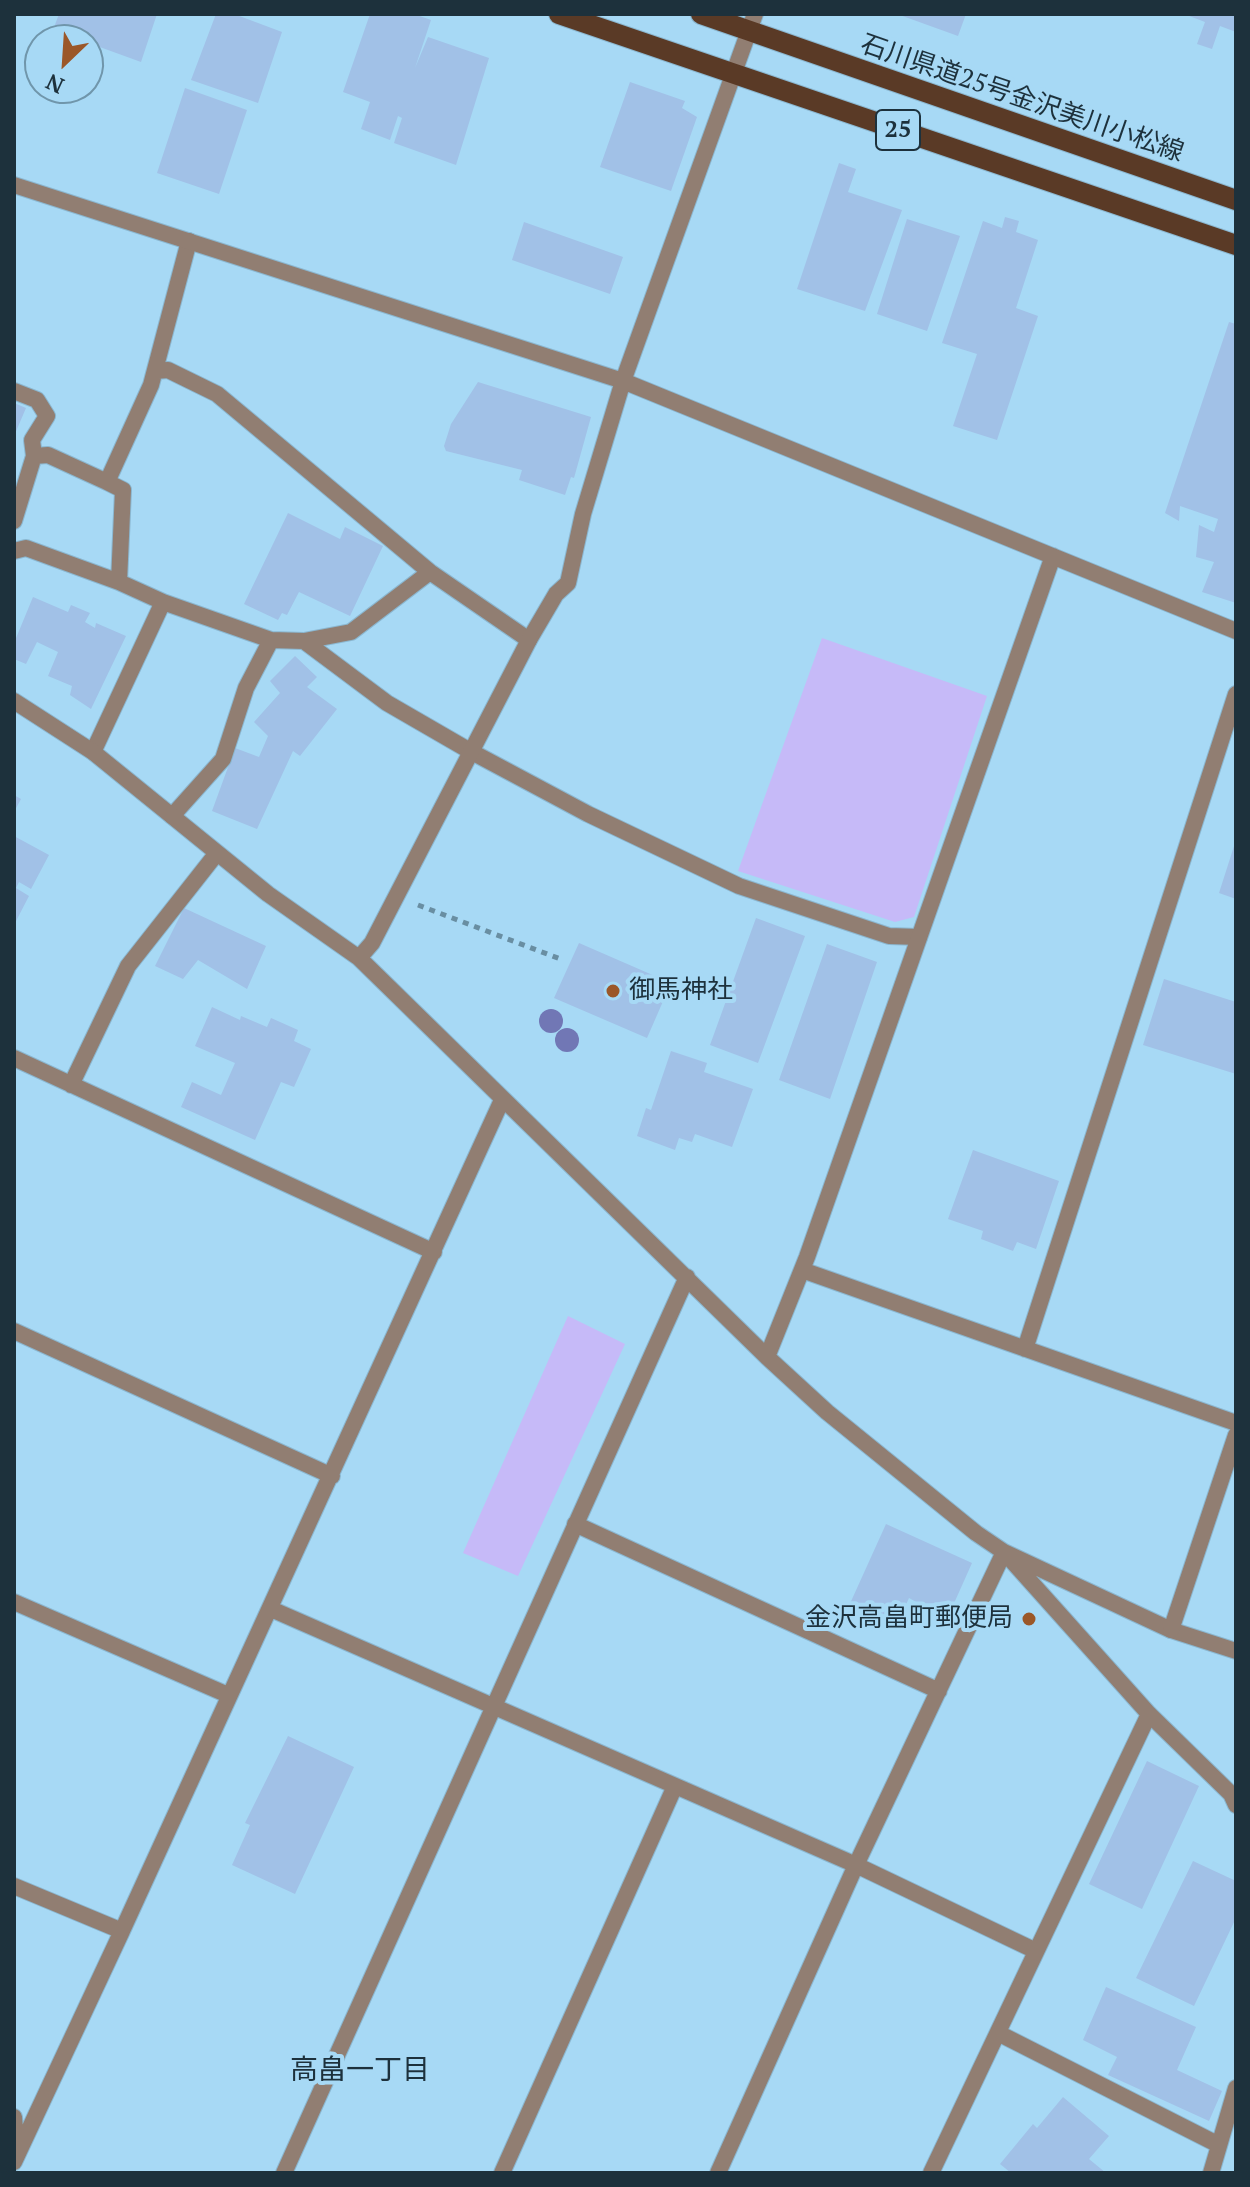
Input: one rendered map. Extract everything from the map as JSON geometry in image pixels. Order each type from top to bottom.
[{"type":"main road","name":"25","points":[[559,14],[1236,245]]},
{"type":"main road","name":"石川県道25号金沢美川小松線","points":[[701,14],[752,22],[1236,200]]},
{"type":"street","points":[[359,958],[372,943],[529,640],[556,594],[568,583],[583,514],[623,381],[752,22]]},
{"type":"street","points":[[14,185],[623,381],[1236,631]]},
{"type":"street","points":[[107,482],[155,371],[189,241]]},
{"type":"street","points":[[155,371],[168,370],[217,394],[430,572],[529,640]]},
{"type":"street","points":[[14,391],[37,400],[47,416],[32,440],[34,456],[14,521]]},
{"type":"street","points":[[34,456],[48,455],[123,490],[119,582]]},
{"type":"street","points":[[14,551],[26,548],[271,640],[304,641],[351,632],[430,572]]},
{"type":"street","points":[[767,1357],[802,1270],[1053,556]]},
{"type":"street","points":[[93,752],[163,602]]},
{"type":"street","points":[[172,816],[223,759],[246,688],[271,640]]},
{"type":"street","points":[[304,641],[387,703],[588,814],[739,886],[889,936],[919,937]]},
{"type":"street","points":[[1025,1349],[1236,694]]},
{"type":"street","points":[[14,701],[93,752],[268,894],[359,958],[767,1357],[827,1412],[1004,1552],[1149,1714],[1231,1794],[1236,1805]]},
{"type":"street","points":[[71,1085],[128,966],[217,853]]},
{"type":"street","points":[[14,1058],[434,1252]]},
{"type":"street","points":[[16,2159],[502,1100]]},
{"type":"street","points":[[802,1270],[1236,1423]]},
{"type":"street","points":[[284,2173],[687,1277]]},
{"type":"street","points":[[14,1331],[332,1476]]},
{"type":"street","points":[[1171,1630],[1236,1435]]},
{"type":"street","points":[[575,1524],[939,1691]]},
{"type":"street","points":[[1004,1552],[1171,1630],[1236,1651]]},
{"type":"street","points":[[718,2173],[856,1865],[1004,1552]]},
{"type":"street","points":[[14,1602],[228,1695]]},
{"type":"street","points":[[271,1609],[856,1865],[1036,1951]]},
{"type":"street","points":[[931,2173],[1149,1714]]},
{"type":"street","points":[[502,2173],[675,1786]]},
{"type":"street","points":[[14,1886],[122,1931]]},
{"type":"street","points":[[998,2033],[1217,2144]]},
{"type":"street","points":[[1211,2173],[1217,2144],[1236,2088]]},
{"type":"street","points":[[14,2117],[16,2159]]},
{"type":"path","points":[[395,896],[563,960]]},
{"type":"shaded area","points":[[822,638],[987,696],[914,917],[895,922],[738,871]]},
{"type":"shaded area","points":[[568,1316],[625,1344],[518,1576],[463,1553]]},
{"type":"building","points":[[59,14],[157,14],[141,62],[104,49],[104,24],[55,24]]},
{"type":"building","points":[[216,14],[234,14],[282,32],[258,103],[191,80]]},
{"type":"building","points":[[370,14],[414,14],[431,20],[415,68],[428,37],[489,58],[456,165],[394,143],[402,118],[398,116],[390,140],[361,129],[370,102],[343,92]]},
{"type":"building","points":[[897,14],[966,14],[958,36]]},
{"type":"building","points":[[1184,14],[1236,14],[1236,32],[1220,26],[1212,49],[1197,44],[1205,22]]},
{"type":"building","points":[[630,82],[685,101],[682,108],[697,117],[671,191],[600,167]]},
{"type":"building","points":[[185,88],[247,110],[219,194],[157,173]]},
{"type":"building","points":[[839,163],[856,169],[848,192],[902,210],[865,311],[797,289]]},
{"type":"building","points":[[1005,217],[1019,221],[1016,232],[1038,240],[1016,308],[1038,316],[997,440],[953,426],[977,354],[942,343],[983,221],[1002,228]]},
{"type":"building","points":[[907,219],[960,236],[927,331],[877,314]]},
{"type":"building","points":[[524,222],[623,257],[610,294],[512,260]]},
{"type":"building","points":[[1229,322],[1236,324],[1236,603],[1202,592],[1214,562],[1196,557],[1199,525],[1214,532],[1218,519],[1180,506],[1179,521],[1165,513]]},
{"type":"building","points":[[478,382],[591,417],[574,478],[571,477],[565,495],[519,480],[522,470],[446,451],[444,446],[451,424]]},
{"type":"building","points":[[14,403],[26,408],[14,436]]},
{"type":"building","points":[[288,513],[340,539],[345,527],[383,546],[350,616],[299,592],[287,615],[282,613],[278,620],[244,604]]},
{"type":"building","points":[[33,597],[68,612],[71,605],[90,613],[85,622],[95,628],[96,623],[126,636],[91,709],[70,695],[72,686],[48,676],[58,652],[37,642],[26,664],[14,659],[14,643]]},
{"type":"building","points":[[295,656],[317,677],[307,687],[337,709],[300,756],[293,751],[257,829],[212,811],[235,748],[259,757],[268,736],[254,722],[280,693],[270,681]]},
{"type":"building","points":[[14,795],[21,799],[14,812]]},
{"type":"building","points":[[14,836],[49,855],[31,889],[19,882],[16,888],[29,896],[14,925]]},
{"type":"building","points":[[1236,843],[1236,899],[1219,893]]},
{"type":"building","points":[[184,908],[266,946],[247,989],[198,960],[183,979],[155,966]]},
{"type":"building","points":[[756,918],[805,936],[758,1063],[710,1045]]},
{"type":"building","name":"御馬神社","points":[[579,943],[671,983],[647,1038],[554,998]]},
{"type":"building","points":[[827,944],[877,962],[830,1099],[779,1080]]},
{"type":"building","points":[[1164,979],[1236,1002],[1236,1074],[1143,1045]]},
{"type":"building","points":[[212,1007],[240,1020],[241,1016],[267,1027],[271,1018],[298,1030],[294,1041],[311,1049],[294,1087],[281,1082],[255,1140],[181,1107],[192,1082],[221,1095],[235,1063],[195,1046]]},
{"type":"building","points":[[671,1051],[707,1063],[704,1072],[753,1089],[732,1147],[695,1134],[692,1142],[679,1138],[675,1150],[637,1136],[646,1108],[651,1110]]},
{"type":"building","points":[[973,1150],[1059,1181],[1036,1249],[1017,1242],[1013,1251],[981,1239],[983,1231],[948,1219]]},
{"type":"building","points":[[886,1524],[972,1563],[947,1619],[909,1598],[895,1629],[848,1608]]},
{"type":"building","points":[[288,1736],[354,1767],[295,1894],[232,1865],[250,1825],[245,1823]]},
{"type":"building","points":[[1147,1761],[1199,1786],[1142,1909],[1089,1884]]},
{"type":"building","points":[[1193,1861],[1236,1881],[1236,1918],[1194,2006],[1136,1978]]},
{"type":"building","points":[[1106,1987],[1196,2027],[1177,2070],[1222,2091],[1209,2121],[1108,2075],[1117,2057],[1083,2040]]},
{"type":"building","points":[[1063,2097],[1109,2136],[1089,2159],[1106,2173],[1011,2173],[1000,2164],[1033,2124],[1037,2128]]},
{"type":"place","name":"御馬神社","points":[[613,991]]},
{"type":"place","name":"金沢高畠町郵便局","points":[[1029,1619]]},
{"type":"district","name":"高畠一丁目","points":[[360,2071]]}]
